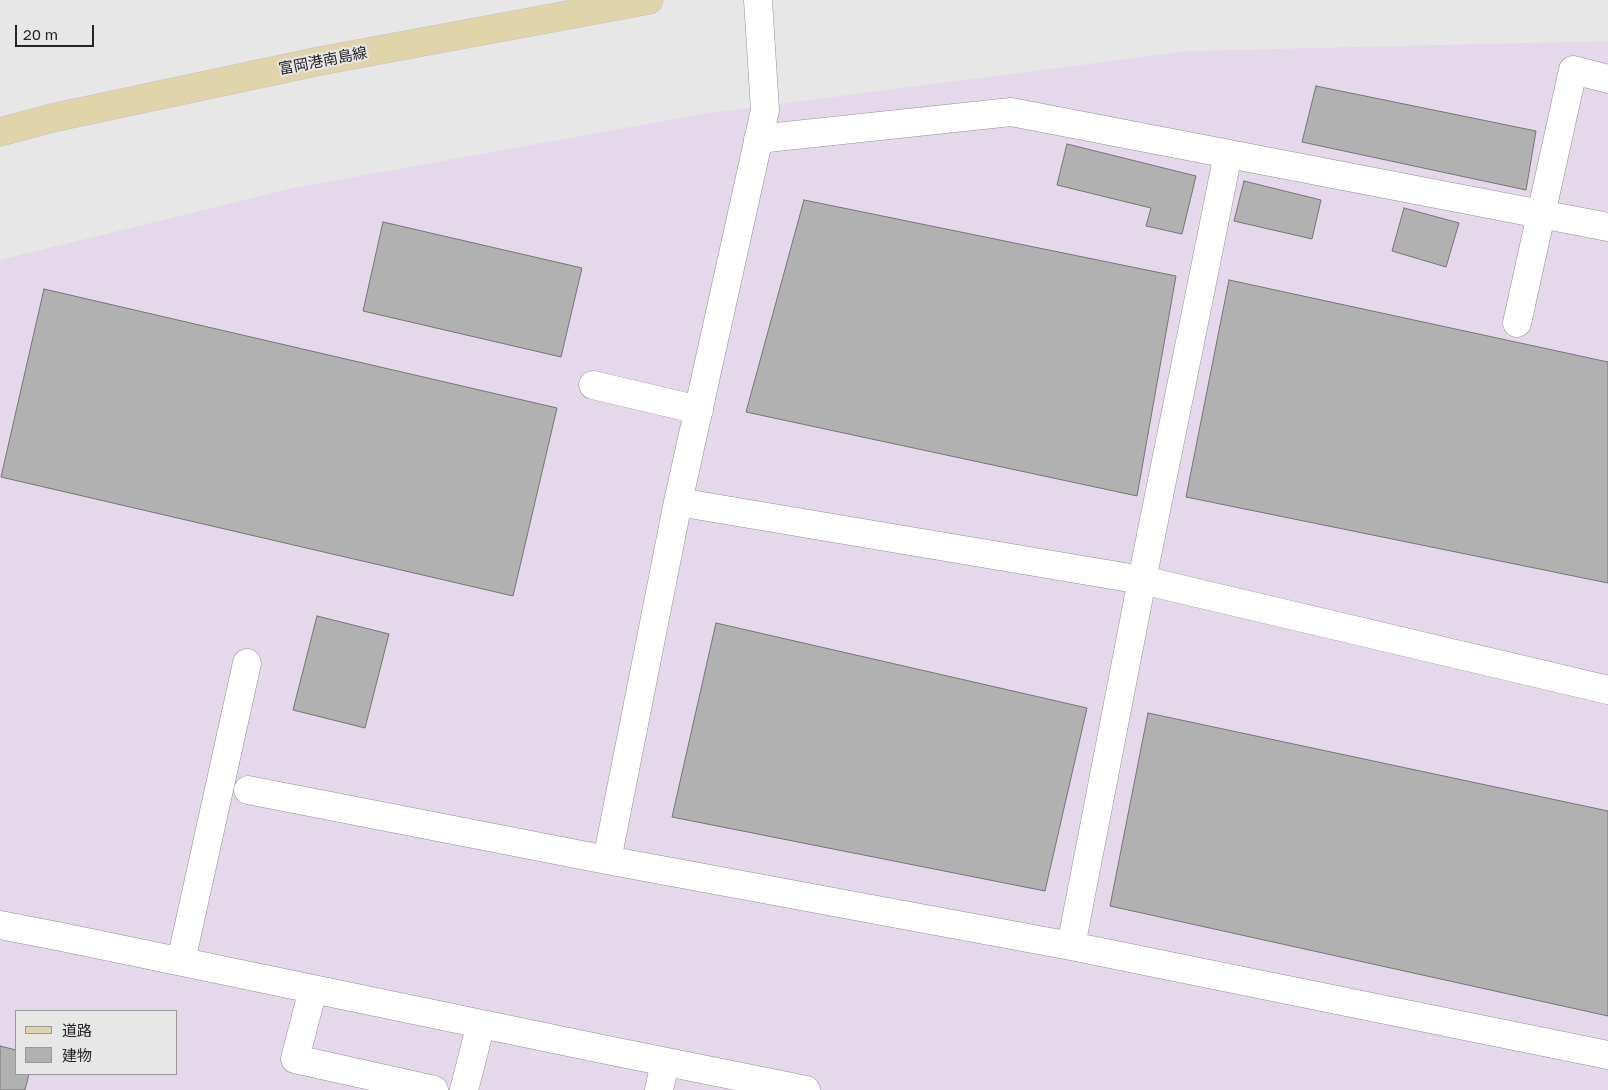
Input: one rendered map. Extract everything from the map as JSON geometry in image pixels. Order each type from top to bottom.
[{"type":"main road","name":"富岡港南島線","points":[[0,132],[52,118],[320,61],[649,0]]},
{"type":"street","points":[[607,860],[678,502],[765,110],[758,0]]},
{"type":"street","points":[[1517,323],[1572,70],[1608,79]]},
{"type":"street","points":[[758,139],[1012,112],[1608,227]]},
{"type":"street","points":[[1071,946],[1142,580],[1228,154]]},
{"type":"street","points":[[592,385],[699,410]]},
{"type":"street","points":[[678,502],[1142,580],[1608,690]]},
{"type":"street","points":[[181,961],[247,663]]},
{"type":"street","points":[[248,790],[607,860],[1071,946],[1608,1055]]},
{"type":"street","points":[[1,921],[313,989],[806,1090]]},
{"type":"street","points":[[313,989],[296,1059],[434,1090]]},
{"type":"street","points":[[464,1090],[481,1024]]},
{"type":"street","points":[[659,1090],[665,1062]]},
{"type":"shaded area","points":[[1608,41],[1608,1090],[0,1090],[0,260],[293,188],[708,113],[1189,51]]},
{"type":"building","points":[[1316,86],[1536,131],[1526,190],[1302,142]]},
{"type":"building","points":[[1067,144],[1196,176],[1182,234],[1146,226],[1151,208],[1057,185]]},
{"type":"building","points":[[1244,181],[1321,200],[1312,239],[1234,221]]},
{"type":"building","points":[[804,200],[1176,276],[1137,496],[746,412]]},
{"type":"building","points":[[1404,208],[1459,223],[1446,267],[1392,251]]},
{"type":"building","points":[[383,222],[582,268],[561,357],[363,311]]},
{"type":"building","points":[[1229,280],[1608,362],[1608,583],[1186,497]]},
{"type":"building","points":[[44,289],[557,408],[513,596],[1,477]]},
{"type":"building","points":[[317,616],[389,634],[365,728],[293,710]]},
{"type":"building","points":[[716,623],[1087,708],[1045,891],[672,817]]},
{"type":"building","points":[[1148,713],[1608,811],[1608,1016],[1110,906]]},
{"type":"building","points":[[0,1046],[15,1050],[15,1075],[29,1075],[25,1090],[0,1090]]}]
